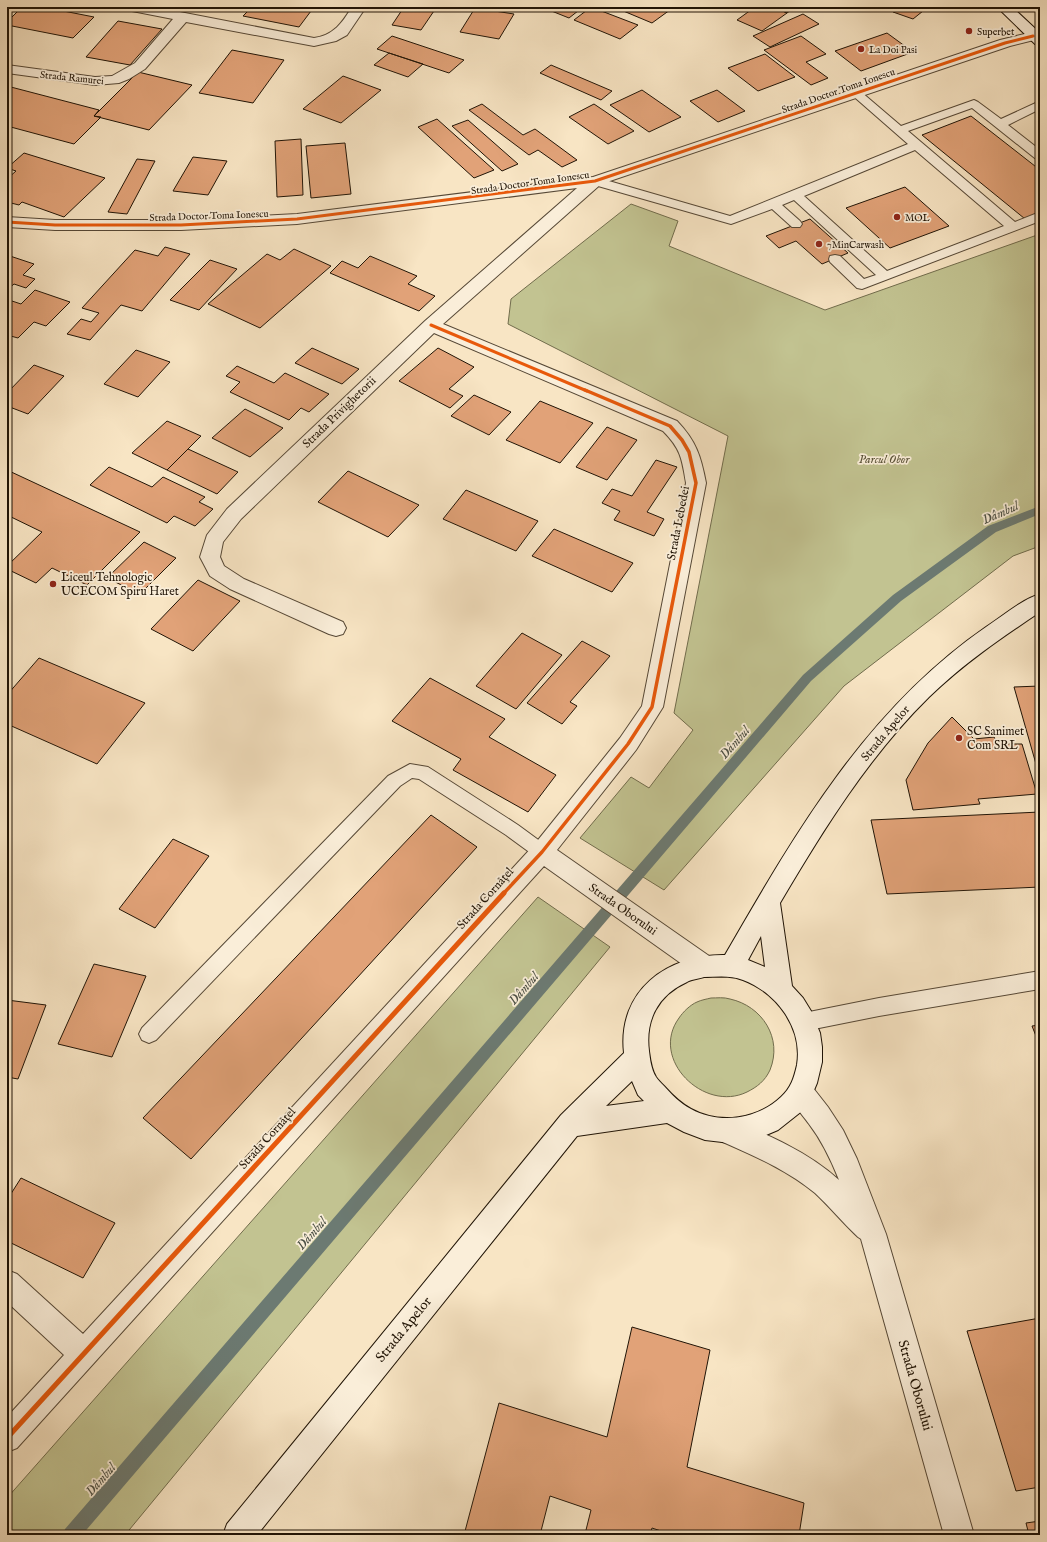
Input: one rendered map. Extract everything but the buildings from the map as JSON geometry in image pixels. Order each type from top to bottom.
[{"type":"street","points":[[138,8],[314,42],[329,40],[340,34],[349,24],[359,7]]},
{"type":"street","points":[[1004,7],[1037,38]]},
{"type":"street","name":"Strada Ramurei","points":[[7,69],[95,81],[114,80],[124,76],[140,66],[182,17]]},
{"type":"street","name":"Strada Doctor Toma Ionescu","points":[[7,222],[55,225],[181,225],[297,219],[595,181],[998,46],[1037,38]]},
{"type":"street","name":"Strada Privighetorii","points":[[336,628],[237,584],[217,571],[210,557],[214,540],[234,514],[431,325],[595,181]]},
{"type":"street","name":"Strada Lebedei","points":[[431,325],[670,426],[684,441],[691,456],[696,483],[652,707],[642,724],[550,857]]},
{"type":"street","name":"Strada Apelor","points":[[731,966],[768,900],[820,819],[866,753],[908,705],[959,658],[1006,623],[1040,602]]},
{"type":"street","name":"Strada Oborului","points":[[550,857],[704,966]]},
{"type":"street","name":"Strada Cornățel","points":[[7,1438],[550,857]]},
{"type":"street","points":[[768,900],[780,990]]},
{"type":"street","points":[[704,966],[731,966],[757,974],[780,990],[794,1004],[804,1022],[810,1046],[809,1070],[801,1093],[782,1114],[756,1127],[727,1131],[696,1125],[669,1110],[647,1086],[637,1058],[636,1033],[643,1008],[658,988],[663,984],[679,973],[704,966]]},
{"type":"street","name":"Strada Apelor","points":[[238,1535],[570,1124],[637,1058]]},
{"type":"street","name":"Strada Oborului","points":[[801,1093],[834,1139],[844,1159],[873,1234],[959,1535]]},
{"type":"street","points":[[570,1124],[669,1110]]},
{"type":"street","name":"Strada Oborului","points":[[727,1131],[773,1150],[797,1164],[820,1181],[873,1234]]},
{"type":"street","points":[[7,1284],[84,1354]]},
{"type":"lane","points":[[856,93],[1014,227]]},
{"type":"lane","points":[[900,130],[974,104],[1040,156]]},
{"type":"lane","points":[[1000,124],[1040,105]]},
{"type":"lane","points":[[595,181],[731,220],[774,204],[916,145]]},
{"type":"lane","points":[[796,195],[885,276]]},
{"type":"lane","points":[[774,204],[796,224]]},
{"type":"lane","points":[[834,259],[862,285],[1040,216]]},
{"type":"lane","points":[[150,1034],[394,781],[410,771],[422,772],[512,830],[550,857]]},
{"type":"lane","points":[[804,1022],[879,1006],[1040,980]]},
{"type":"green space","name":"Parcul Obor","points":[[631,204],[678,221],[669,246],[825,310],[1040,234],[1040,546],[1013,556],[844,686],[664,890],[580,838],[631,777],[649,788],[693,730],[674,713],[728,436],[508,324],[511,299]]},
{"type":"green space","points":[[538,897],[610,947],[125,1535],[7,1535],[7,1498]]},
{"type":"green space","points":[[711,998],[728,998],[752,1009],[767,1025],[774,1046],[770,1070],[766,1077],[747,1092],[731,1097],[714,1095],[699,1089],[686,1078],[676,1065],[671,1050],[672,1034],[679,1018],[694,1003]]},
{"type":"waterway","name":"Dâmbul","points":[[71,1535],[807,678],[897,598],[992,529],[1040,510]]},
{"type":"cycle path","points":[[7,222],[55,225],[181,225],[297,219],[595,181],[1005,43],[1033,36]]},
{"type":"cycle path","points":[[7,1438],[542,852],[628,744],[652,707],[696,483],[691,458],[686,446],[670,426],[431,325]]},
{"type":"place","name":"Superbet","points":[[969,31]]},
{"type":"place","name":"La Doi Pasi","points":[[861,49]]},
{"type":"place","name":"MOL","points":[[897,217]]},
{"type":"place","name":"7MinCarwash","points":[[819,244]]},
{"type":"place","name":"Liceul Tehnologic UCECOM Spiru Haret","points":[[53,584]]},
{"type":"place","name":"SC Sanimet Com SRL","points":[[959,738]]}]
